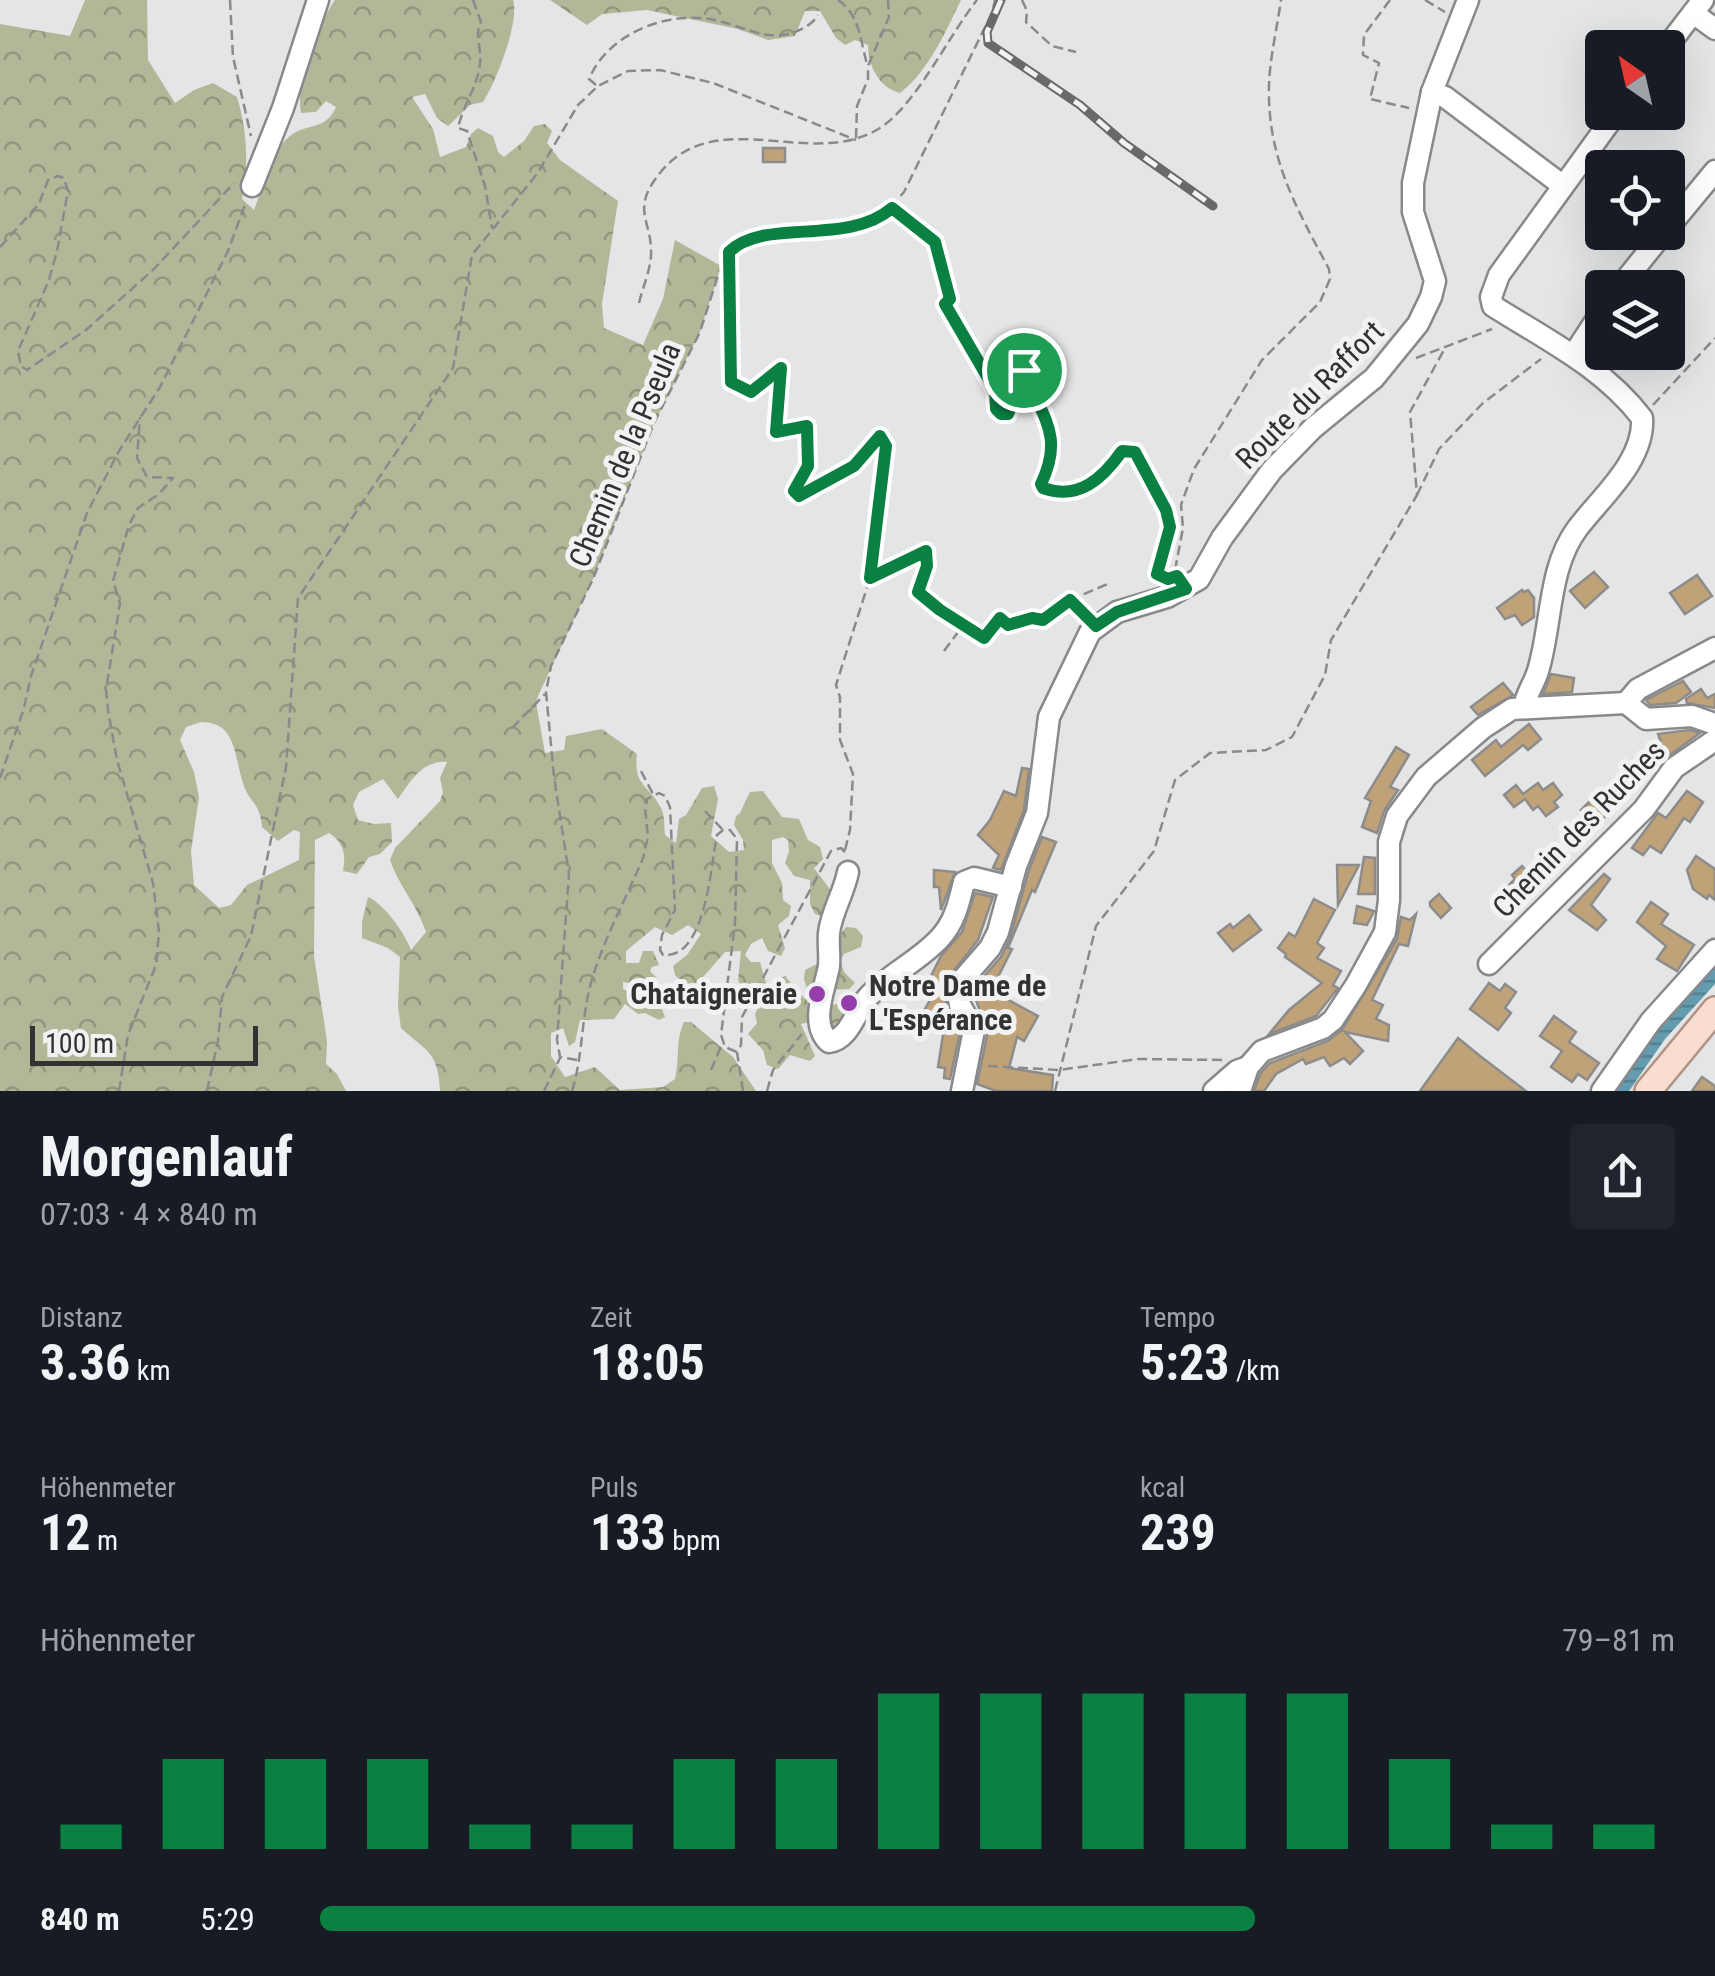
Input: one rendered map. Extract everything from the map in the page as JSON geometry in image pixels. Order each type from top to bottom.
[{"type":"main road","points":[[1648,1091],[1715,1010]]},
{"type":"street","points":[[244,183],[284,108],[318,0]]},
{"type":"street","name":"Route du Raffort","points":[[1182,582],[1202,576],[1222,538],[1272,470],[1314,428],[1374,378],[1418,324],[1435,285],[1411,200],[1430,102],[1468,0]]},
{"type":"street","points":[[1680,30],[1698,6],[1715,29]]},
{"type":"street","points":[[255,141],[266,126],[285,78],[295,70]]},
{"type":"street","points":[[1430,102],[1444,97],[1562,185]]},
{"type":"street","points":[[1524,707],[1537,675],[1562,556],[1579,526],[1624,469],[1640,436],[1642,418],[1566,350],[1491,304],[1499,275],[1603,130]]},
{"type":"street","points":[[1685,207],[1715,170]]},
{"type":"street","points":[[1634,270],[1650,250]]},
{"type":"street","points":[[1566,350],[1585,330]]},
{"type":"street","points":[[962,1091],[974,1030],[960,1005],[957,986],[990,948],[998,932],[1037,812],[1049,717],[1074,661],[1096,626],[1182,582]]},
{"type":"street","points":[[1626,703],[1638,689],[1715,648]]},
{"type":"street","points":[[1240,1091],[1253,1059],[1271,1045],[1308,1035],[1334,1020],[1385,932],[1389,842],[1398,816],[1426,777],[1483,728],[1512,709],[1626,703],[1646,719],[1692,716],[1715,724]]},
{"type":"street","name":"Chemin des Ruches","points":[[1489,964],[1644,808],[1674,768],[1715,740]]},
{"type":"street","points":[[847,862],[829,930],[830,960],[819,1021],[829,1042],[838,1040],[868,997],[940,939],[959,906],[967,879],[1011,887]]},
{"type":"street","points":[[1602,1091],[1651,1021],[1715,950]]},
{"type":"street","points":[[1214,1091],[1236,1071],[1248,1067]]},
{"type":"path","points":[[230,0],[233,57],[255,141]]},
{"type":"path","points":[[473,0],[480,22],[476,32],[481,58],[458,128],[467,130],[492,229]]},
{"type":"path","points":[[838,0],[849,8],[868,66],[868,79],[857,106],[856,140]]},
{"type":"path","points":[[868,66],[889,17],[888,0]]},
{"type":"path","points":[[639,302],[651,255],[644,222],[648,194],[663,171],[685,151],[709,140],[856,140],[883,126],[906,101],[933,68],[954,29],[977,0]]},
{"type":"path","points":[[847,862],[853,774],[840,740],[840,697],[836,684],[870,578],[886,446],[880,436],[854,466],[799,496],[794,491],[808,466],[807,426],[776,432],[781,368],[751,392],[731,382],[729,252],[739,243],[761,236],[845,229],[884,216],[904,192],[992,14],[995,0]]},
{"type":"path","points":[[1022,0],[1026,22],[1052,46],[1076,52]]},
{"type":"path","points":[[1182,582],[1174,566],[1182,538],[1181,505],[1194,470],[1262,360],[1328,290],[1329,269],[1281,176],[1273,146],[1269,82],[1281,0]]},
{"type":"path","points":[[1390,0],[1364,35],[1364,56],[1379,63],[1370,99],[1430,102]]},
{"type":"path","points":[[1426,0],[1458,20]]},
{"type":"path","points":[[598,86],[589,79],[602,58],[626,36],[669,19],[700,18],[769,35],[803,29],[818,16]]},
{"type":"path","points":[[207,1091],[218,1042],[222,996],[251,936],[286,766],[298,598],[453,368],[472,255],[537,174],[578,105],[598,86],[628,71],[682,74],[856,140]]},
{"type":"path","points":[[0,246],[39,204],[48,180],[64,178],[68,192],[57,251],[49,280],[18,351],[22,366],[28,370],[86,330],[244,183]]},
{"type":"path","points":[[0,778],[24,708],[30,676],[87,512],[160,387],[228,251],[244,183]]},
{"type":"path","points":[[892,208],[935,242],[950,299],[945,304],[995,390],[996,409],[1001,414],[1011,410],[1016,378],[1021,366],[1024,370],[1052,438],[1052,461],[1041,484],[1043,488],[1065,492],[1087,487],[1106,473],[1122,451],[1135,452],[1166,510],[1170,527],[1157,574],[1182,582]]},
{"type":"path","name":"Chemin de la Pseula","points":[[560,1057],[557,1040],[569,874],[546,692],[551,666],[599,564],[654,423],[700,332],[729,252]]},
{"type":"path","points":[[1412,360],[1514,319]]},
{"type":"path","points":[[1642,418],[1715,338]]},
{"type":"path","points":[[1417,495],[1410,412],[1445,348]]},
{"type":"path","points":[[1055,1091],[1096,926],[1154,851],[1175,780],[1210,752],[1266,750],[1292,737],[1326,675],[1332,640],[1417,495],[1438,450],[1483,403],[1566,350]]},
{"type":"path","points":[[119,1091],[128,1035],[156,965],[159,932],[153,884],[117,760],[106,690],[120,603],[113,581],[129,525],[138,508],[159,494],[173,478],[147,477],[137,458],[140,417]]},
{"type":"path","points":[[870,578],[926,551],[927,566],[918,592],[984,638],[1000,618],[1008,625],[1032,618],[1043,620],[1070,600],[1110,583]]},
{"type":"path","points":[[1070,600],[1096,626]]},
{"type":"path","points":[[944,651],[964,624]]},
{"type":"path","points":[[512,728],[546,692]]},
{"type":"path","points":[[641,771],[654,795]]},
{"type":"path","points":[[572,1091],[593,976],[643,858],[648,837],[645,808],[647,799],[654,795],[666,796],[670,807],[673,858],[675,910],[660,944],[663,955],[673,956],[682,950],[700,922],[714,874],[717,835],[730,830],[737,839],[736,923],[723,1042],[711,1070]]},
{"type":"path","points":[[705,811],[723,830]]},
{"type":"path","points":[[742,1091],[737,1052],[742,1045],[742,1017],[831,851],[841,848],[847,862]]},
{"type":"path","points":[[767,1091],[772,1070],[808,1027],[819,1021]]},
{"type":"path","points":[[723,1042],[729,1050],[737,1052]]},
{"type":"path","points":[[968,1056],[994,1068],[1059,1070],[1172,1058],[1232,1060],[1248,1067]]},
{"type":"path","points":[[544,1091],[560,1057],[577,1060]]},
{"type":"green space","points":[[85,0],[147,0],[148,60],[175,103],[213,83],[237,97],[246,148],[242,199],[254,210],[283,143],[296,132],[327,120],[336,107],[326,101],[316,112],[301,113],[300,101],[309,55],[335,0],[513,0],[510,36],[483,102],[470,105],[448,126],[437,118],[425,94],[412,97],[433,129],[440,157],[466,147],[478,128],[493,136],[504,157],[524,141],[534,126],[545,124],[552,131],[547,143],[560,160],[618,201],[602,304],[604,328],[643,345],[663,299],[675,240],[721,266],[700,332],[654,423],[593,579],[536,703],[545,753],[564,750],[566,736],[602,729],[637,754],[637,773],[661,808],[665,835],[676,843],[679,819],[686,815],[702,788],[714,786],[718,799],[711,836],[729,852],[744,850],[734,825],[750,792],[763,791],[782,817],[799,819],[808,840],[820,847],[823,859],[814,868],[835,896],[827,918],[815,914],[810,904],[810,880],[794,876],[785,863],[788,840],[772,840],[772,863],[782,883],[783,900],[791,906],[789,916],[778,925],[785,948],[781,956],[768,951],[762,938],[751,944],[745,955],[751,962],[760,962],[767,986],[785,976],[805,999],[809,996],[805,970],[817,964],[846,927],[856,928],[863,936],[861,947],[840,960],[844,972],[855,983],[849,989],[827,990],[834,1005],[851,995],[858,998],[837,1036],[813,1016],[801,1024],[815,1056],[810,1061],[790,1055],[778,1069],[767,1065],[763,1050],[748,1034],[757,1023],[755,1014],[761,1001],[742,1000],[734,995],[741,986],[741,951],[725,952],[696,985],[684,984],[673,966],[687,955],[701,934],[688,925],[672,935],[655,927],[626,951],[626,963],[639,963],[643,951],[653,951],[659,965],[650,971],[657,978],[651,986],[623,982],[623,989],[661,1007],[665,1017],[659,1020],[638,1014],[625,1004],[614,1019],[580,1020],[575,1042],[569,1046],[563,1028],[551,1033],[551,1056],[565,1077],[595,1067],[620,1090],[663,1087],[675,1079],[681,1029],[684,1022],[691,1022],[733,1057],[756,1091],[440,1091],[434,1060],[401,1028],[400,957],[362,938],[368,897],[393,920],[411,950],[426,932],[390,860],[395,848],[440,801],[440,778],[447,762],[438,762],[418,773],[398,799],[383,779],[359,792],[353,805],[358,820],[391,823],[392,842],[380,854],[369,857],[357,874],[343,871],[343,849],[334,837],[329,833],[315,840],[314,956],[327,1041],[326,1064],[346,1091],[0,1091],[0,24],[70,36]],"holes":[[[201,722],[213,724],[228,734],[232,742],[245,789],[259,812],[262,827],[278,841],[294,830],[300,832],[299,860],[247,885],[231,905],[219,908],[194,885],[191,851],[199,797],[194,772],[180,740],[186,727]]]},
{"type":"green space","points":[[550,0],[961,0],[928,63],[900,93],[876,75],[868,45],[855,40],[845,45],[836,38],[820,11],[805,11],[795,36],[768,40],[738,29],[647,10],[602,14],[587,25]]},
{"type":"water","points":[[1715,965],[1715,984],[1665,1039],[1629,1091],[1613,1091],[1670,1015]]},
{"type":"building","points":[[763,148],[785,148],[785,162],[763,162]]},
{"type":"building","points":[[1594,572],[1608,587],[1585,608],[1570,591]]},
{"type":"building","points":[[1697,575],[1712,596],[1685,614],[1670,593]]},
{"type":"building","points":[[1522,590],[1528,590],[1534,598],[1534,617],[1522,625],[1515,615],[1505,619],[1497,608]]},
{"type":"building","points":[[1551,674],[1574,678],[1572,692],[1543,694]]},
{"type":"building","points":[[1683,681],[1691,692],[1676,703],[1650,705],[1646,700]]},
{"type":"building","points":[[1503,683],[1513,695],[1478,715],[1471,707]]},
{"type":"building","points":[[1701,689],[1707,698],[1715,694],[1715,708],[1687,703],[1686,699]]},
{"type":"building","points":[[1529,724],[1541,739],[1528,750],[1523,745],[1485,776],[1472,760],[1496,740],[1501,747]]},
{"type":"building","points":[[1690,730],[1700,733],[1663,760],[1656,750],[1662,745],[1658,734]]},
{"type":"building","points":[[1396,747],[1409,755],[1390,787],[1398,790],[1384,811],[1377,833],[1362,827],[1371,801],[1365,798]]},
{"type":"building","points":[[1022,768],[1029,769],[1024,810],[1001,870],[993,868],[999,855],[978,835],[1004,791],[1016,796]]},
{"type":"building","points":[[1538,783],[1543,790],[1553,783],[1562,795],[1554,802],[1558,807],[1546,816],[1538,806],[1533,810],[1525,799],[1514,807],[1504,795],[1516,785],[1523,794]]},
{"type":"building","points":[[1602,789],[1617,805],[1596,825],[1581,810]]},
{"type":"building","points":[[1687,791],[1703,802],[1690,822],[1684,818],[1661,853],[1650,846],[1643,855],[1632,848],[1658,813],[1666,818]]},
{"type":"building","points":[[1042,837],[1056,842],[1035,892],[1032,890],[998,977],[1010,984],[1003,997],[1038,1016],[1024,1041],[1017,1037],[1009,1068],[1053,1075],[1052,1091],[996,1091],[977,1084],[988,1031],[972,990],[1001,957],[1010,938]]},
{"type":"building","points":[[1696,856],[1715,869],[1715,900],[1693,889],[1687,870]]},
{"type":"building","points":[[1364,857],[1375,858],[1375,894],[1358,894]]},
{"type":"building","points":[[1337,865],[1359,865],[1338,905]]},
{"type":"building","points":[[1522,866],[1536,882],[1520,903],[1506,888]]},
{"type":"building","points":[[934,870],[955,872],[941,910],[939,887],[934,887]]},
{"type":"building","points":[[1604,874],[1610,879],[1591,905],[1606,920],[1597,930],[1569,910]]},
{"type":"building","points":[[975,893],[993,897],[978,940],[944,983],[947,1008],[960,1032],[950,1079],[944,1078],[945,1068],[938,1067],[943,1035],[922,1014],[938,986],[930,978],[941,956],[962,932]]},
{"type":"building","points":[[1439,894],[1451,908],[1441,918],[1430,906]]},
{"type":"building","points":[[1314,899],[1335,910],[1317,943],[1324,948],[1317,958],[1341,971],[1333,985],[1338,988],[1316,1016],[1269,1034],[1289,1010],[1322,983],[1278,948],[1289,933],[1295,937]]},
{"type":"building","points":[[1651,902],[1668,914],[1661,924],[1694,945],[1677,971],[1657,959],[1666,946],[1637,922]]},
{"type":"building","points":[[1357,906],[1374,911],[1367,925],[1354,923]]},
{"type":"building","points":[[1416,914],[1408,946],[1399,944],[1372,1000],[1383,1005],[1376,1019],[1389,1025],[1388,1041],[1345,1032],[1363,1051],[1350,1064],[1344,1058],[1330,1066],[1324,1057],[1306,1064],[1303,1059],[1276,1074],[1264,1091],[1254,1091],[1260,1074],[1270,1063],[1328,1041],[1342,1030],[1397,939],[1401,917],[1410,920]]},
{"type":"building","points":[[1249,915],[1261,930],[1233,951],[1218,933],[1230,924],[1233,928]]},
{"type":"building","points":[[1489,983],[1500,991],[1505,984],[1516,992],[1505,1008],[1511,1013],[1498,1030],[1470,1009]]},
{"type":"building","points":[[1554,1016],[1576,1032],[1569,1042],[1599,1063],[1587,1080],[1578,1074],[1572,1082],[1551,1067],[1562,1051],[1540,1036]]},
{"type":"building","points":[[1458,1038],[1480,1056],[1526,1091],[1420,1091]]},
{"type":"building","points":[[1702,1077],[1715,1086],[1715,1091],[1692,1091]]},
{"type":"railway","points":[[1001,0],[987,32],[988,43],[1080,105],[1124,143],[1213,206]]},
{"type":"place","name":"Chataigneraie","points":[[817,994]]},
{"type":"place","name":"Notre Dame de L'Espérance","points":[[849,1003]]},
{"type":"route","points":[[892,208],[935,242],[950,299],[945,304],[995,390],[996,409],[1001,414],[1011,410],[1012,390],[1021,366],[1024,370],[1054,450],[1041,484],[1043,488],[1065,492],[1087,487],[1106,473],[1122,451],[1135,452],[1166,510],[1170,527],[1157,574],[1168,579],[1177,576],[1186,589],[1117,612],[1096,626],[1070,600],[1043,620],[1032,618],[1008,625],[1000,618],[984,638],[918,592],[927,566],[926,551],[870,578],[886,446],[880,436],[854,466],[799,496],[794,491],[808,466],[807,426],[776,432],[781,368],[751,392],[731,382],[729,252],[739,243],[761,236],[845,229],[884,216],[892,208]]}]
